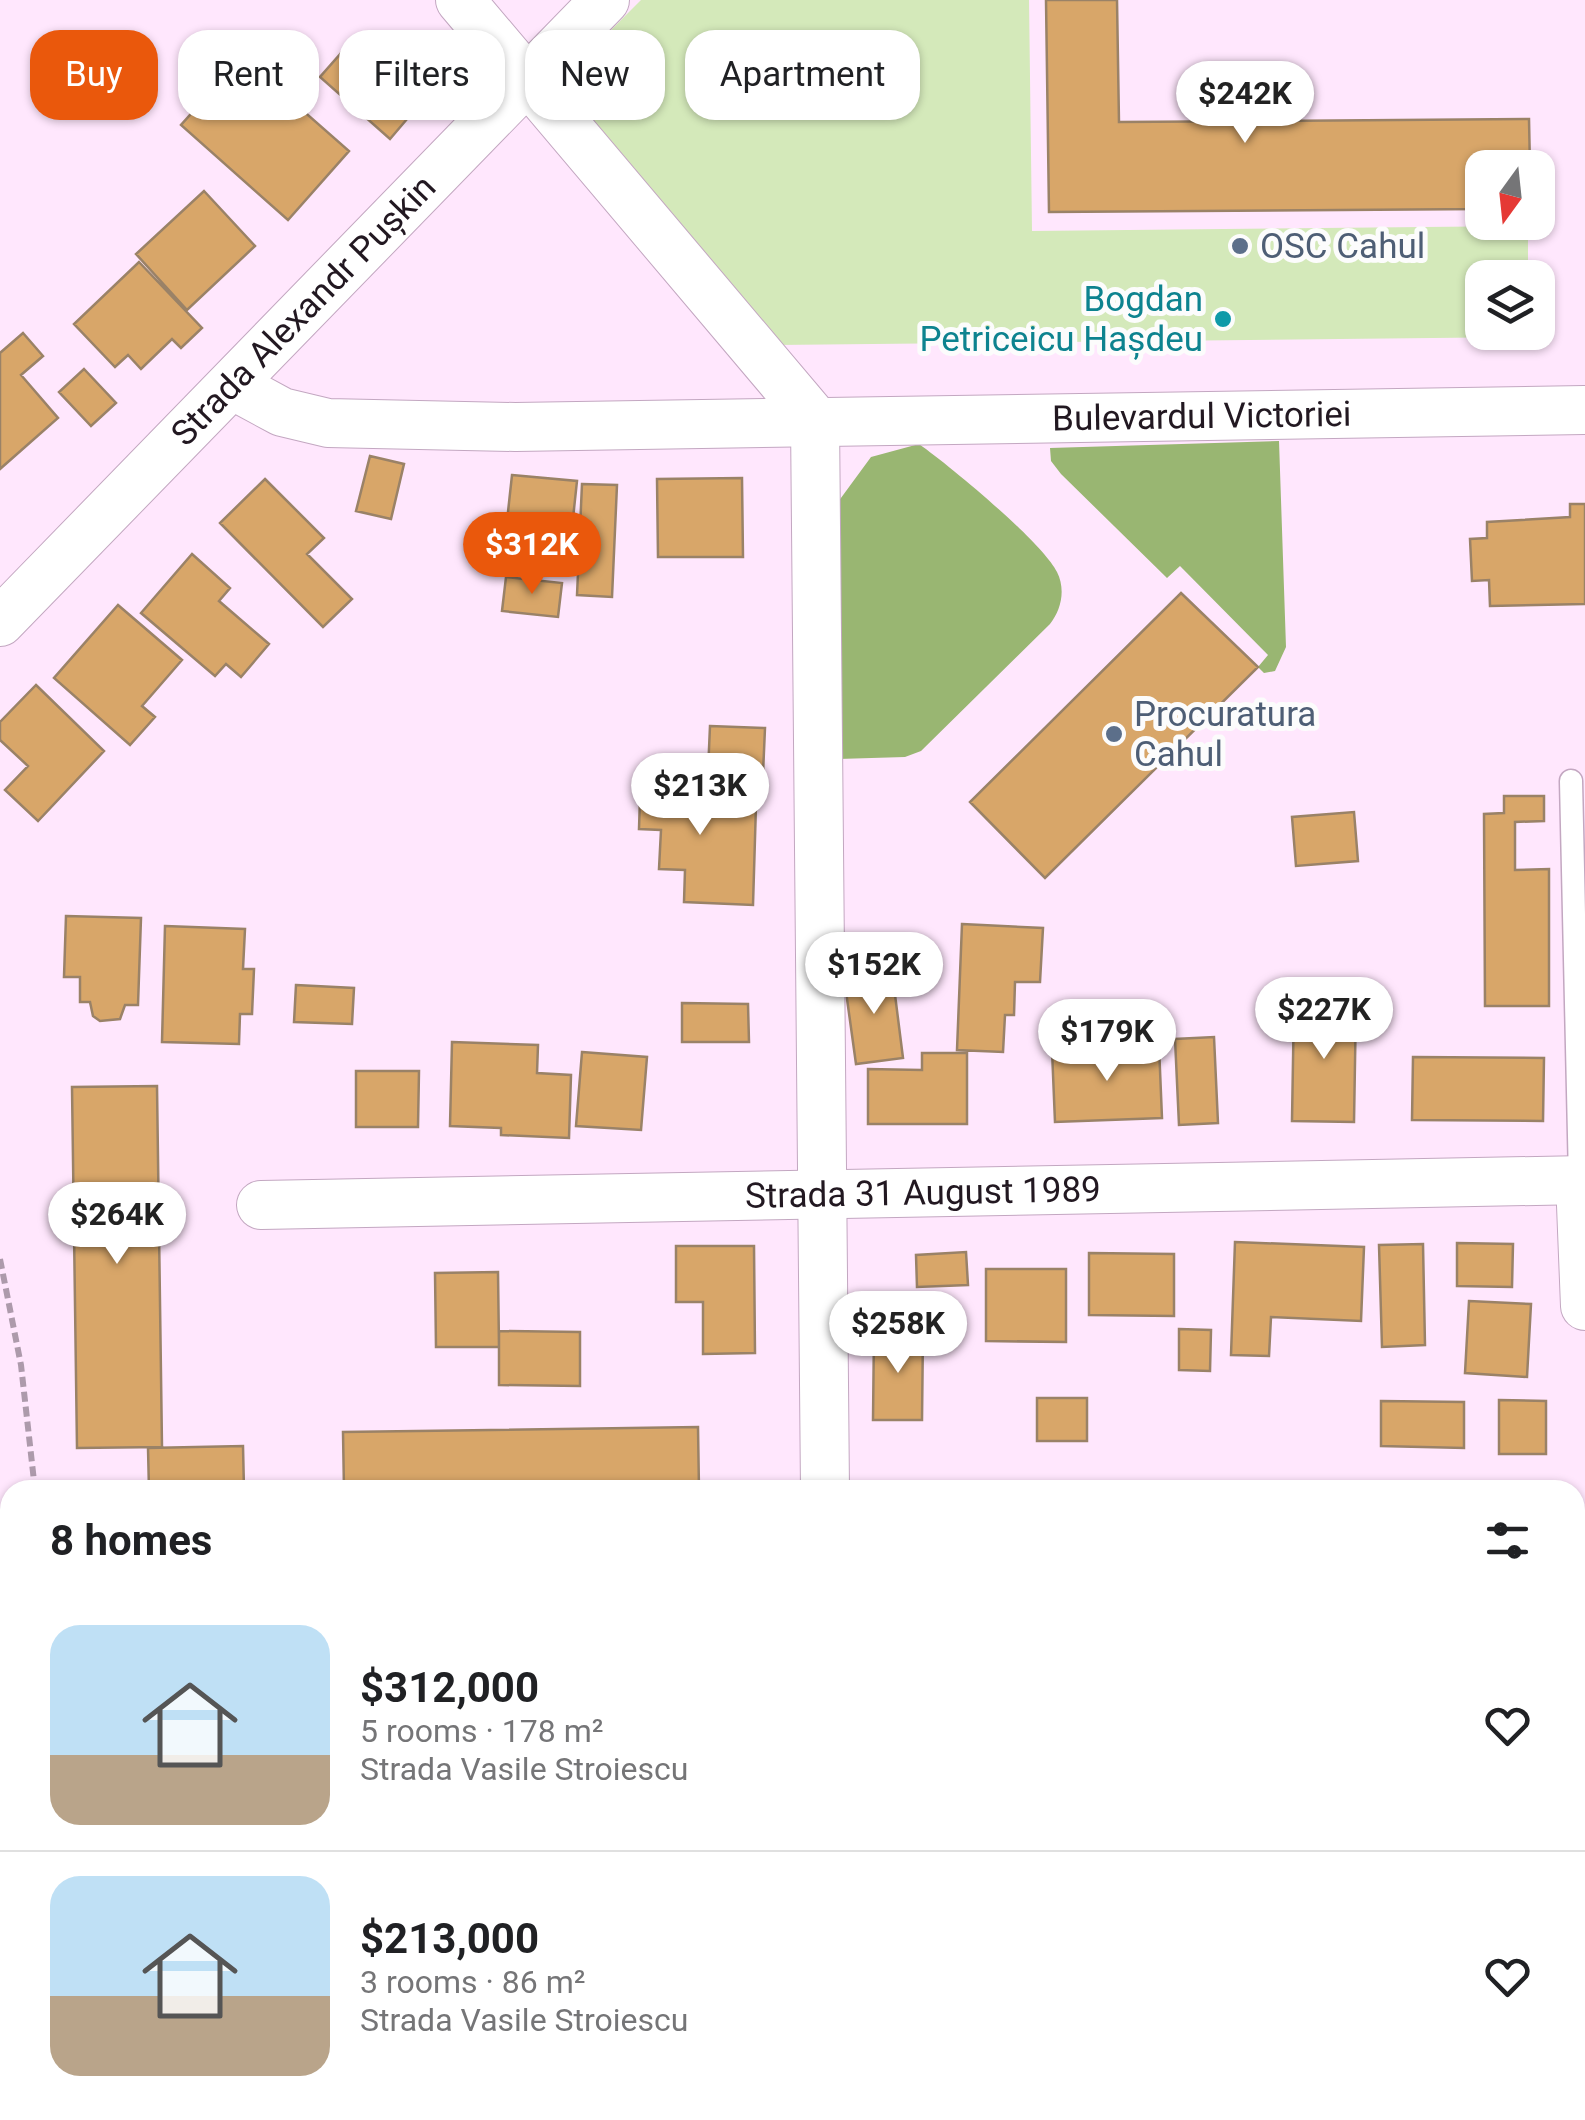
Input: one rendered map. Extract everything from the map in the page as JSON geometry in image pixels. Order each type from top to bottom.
[{"type":"street","points":[[460,0],[525,75]]},
{"type":"street","name":"Strada Alexandr Pușkin","points":[[576,30],[605,0]]},
{"type":"street","name":"Strada Alexandr Pușkin","points":[[0,622],[525,84]]},
{"type":"street","points":[[563,120],[815,420],[824,1480]]},
{"type":"street","name":"Bulevardul Victoriei","points":[[232,385],[282,412],[328,423],[515,427],[1585,410]]},
{"type":"street","points":[[1582,1180],[1585,1306]]},
{"type":"street","name":"Strada 31 August 1989","points":[[260,1205],[1582,1180]]},
{"type":"lane","points":[[1571,780],[1582,1180]]},
{"type":"path","points":[[0,1259],[21,1365],[34,1480]]},
{"type":"green space","points":[[641,0],[1029,0],[1032,231],[1465,227],[1465,240],[1528,240],[1528,260],[1465,260],[1465,338],[776,345],[587,120],[665,120],[665,30],[611,30]]},
{"type":"green space","points":[[1279,441],[1286,647],[1275,671],[1264,673],[1258,667],[1268,655],[1180,566],[1167,578],[1061,474],[1051,461],[1050,448]]},
{"type":"green space","points":[[919,444],[994,505],[1048,559],[1060,579],[1059,606],[1050,624],[921,751],[905,757],[838,759],[838,502],[871,457]]},
{"type":"building","points":[[1046,0],[1117,0],[1119,122],[1529,119],[1530,150],[1465,150],[1465,209],[1049,212]]},
{"type":"building","points":[[339,55],[339,94],[320,77]]},
{"type":"building","points":[[185,120],[314,120],[349,151],[288,220],[181,125]]},
{"type":"building","points":[[369,120],[406,120],[390,139]]},
{"type":"building","points":[[204,191],[255,246],[187,310],[136,254]]},
{"type":"building","points":[[139,262],[202,328],[181,348],[172,339],[141,369],[128,355],[115,367],[74,324]]},
{"type":"building","points":[[23,333],[43,356],[21,375],[58,418],[0,469],[0,353]]},
{"type":"building","points":[[84,369],[116,403],[91,426],[59,392]]},
{"type":"building","points":[[370,456],[404,464],[391,519],[356,511]]},
{"type":"building","points":[[512,475],[577,481],[568,565],[503,558]]},
{"type":"building","points":[[742,478],[743,557],[658,557],[657,479]]},
{"type":"building","points":[[265,479],[324,538],[307,554],[352,599],[323,627],[220,523]]},
{"type":"building","points":[[582,484],[617,485],[612,597],[577,595]]},
{"type":"building","points":[[1570,504],[1585,504],[1585,604],[1490,606],[1489,580],[1472,581],[1470,539],[1487,538],[1487,522],[1570,517]]},
{"type":"building","points":[[192,554],[230,588],[219,601],[269,644],[241,677],[226,664],[215,676],[141,613]]},
{"type":"building","points":[[506,577],[562,583],[558,617],[502,611]]},
{"type":"building","name":"Procuratura Cahul","points":[[1181,593],[1258,667],[1045,878],[970,802]]},
{"type":"building","points":[[118,605],[182,660],[142,706],[155,717],[130,745],[54,678]]},
{"type":"building","points":[[36,685],[104,751],[38,821],[5,790],[28,766],[0,740],[0,722]]},
{"type":"building","points":[[710,726],[765,728],[763,774],[708,772]]},
{"type":"building","points":[[641,768],[694,770],[693,802],[756,805],[753,905],[684,902],[685,870],[659,869],[661,830],[639,829]]},
{"type":"building","points":[[1504,796],[1544,796],[1544,821],[1515,822],[1515,870],[1549,869],[1549,1006],[1485,1006],[1484,814],[1504,813]]},
{"type":"building","points":[[1354,812],[1358,861],[1296,866],[1292,817]]},
{"type":"building","points":[[66,916],[141,918],[138,1005],[125,1005],[120,1019],[100,1021],[93,1016],[90,1002],[80,1002],[80,977],[64,977]]},
{"type":"building","points":[[962,924],[1043,928],[1040,982],[1015,982],[1014,1015],[1005,1015],[1003,1052],[957,1050]]},
{"type":"building","points":[[165,926],[245,929],[243,969],[254,969],[252,1014],[240,1014],[239,1044],[162,1042]]},
{"type":"building","points":[[892,971],[903,1058],[856,1064],[844,977]]},
{"type":"building","points":[[296,985],[354,988],[352,1024],[294,1022]]},
{"type":"building","points":[[1294,1002],[1356,1003],[1354,1122],[1292,1121]]},
{"type":"building","points":[[682,1003],[748,1004],[749,1042],[682,1042]]},
{"type":"building","points":[[1214,1037],[1218,1123],[1179,1125],[1175,1039]]},
{"type":"building","points":[[452,1042],[538,1045],[537,1073],[571,1075],[569,1138],[501,1135],[501,1128],[450,1126]]},
{"type":"building","points":[[1159,1046],[1162,1118],[1055,1122],[1052,1050]]},
{"type":"building","points":[[582,1052],[647,1057],[641,1130],[576,1126]]},
{"type":"building","points":[[922,1053],[967,1053],[967,1124],[868,1124],[868,1069],[922,1070]]},
{"type":"building","points":[[1413,1057],[1544,1058],[1543,1121],[1412,1120]]},
{"type":"building","points":[[356,1071],[419,1071],[418,1127],[356,1127]]},
{"type":"building","points":[[157,1086],[162,1447],[77,1448],[72,1087]]},
{"type":"building","points":[[1235,1242],[1364,1247],[1361,1321],[1271,1317],[1269,1356],[1231,1355]]},
{"type":"building","points":[[1457,1243],[1513,1244],[1512,1287],[1457,1286]]},
{"type":"building","points":[[1423,1244],[1425,1345],[1382,1347],[1379,1245]]},
{"type":"building","points":[[676,1246],[754,1246],[755,1353],[703,1354],[703,1302],[676,1302]]},
{"type":"building","points":[[966,1252],[968,1285],[917,1287],[916,1255]]},
{"type":"building","points":[[1089,1253],[1174,1254],[1174,1316],[1089,1315]]},
{"type":"building","points":[[986,1269],[1066,1269],[1066,1342],[986,1341]]},
{"type":"building","points":[[498,1272],[499,1347],[436,1347],[435,1273]]},
{"type":"building","points":[[1469,1301],[1531,1304],[1527,1377],[1465,1373]]},
{"type":"building","points":[[1179,1329],[1211,1330],[1210,1371],[1179,1370]]},
{"type":"building","points":[[499,1331],[580,1332],[580,1386],[499,1385]]},
{"type":"building","points":[[874,1331],[923,1331],[922,1420],[873,1420]]},
{"type":"building","points":[[1037,1398],[1087,1398],[1087,1441],[1037,1441]]},
{"type":"building","points":[[1499,1400],[1546,1401],[1546,1454],[1499,1454]]},
{"type":"building","points":[[1381,1401],[1464,1402],[1464,1448],[1381,1446]]},
{"type":"building","points":[[698,1427],[699,1480],[344,1480],[343,1432]]},
{"type":"building","points":[[243,1446],[244,1480],[149,1480],[148,1448]]},
{"type":"place","name":"OSC Cahul","points":[[1240,246]]},
{"type":"place","name":"Bogdan Petriceicu Hașdeu","points":[[1223,319]]},
{"type":"place","name":"Procuratura Cahul","points":[[1114,734]]}]
